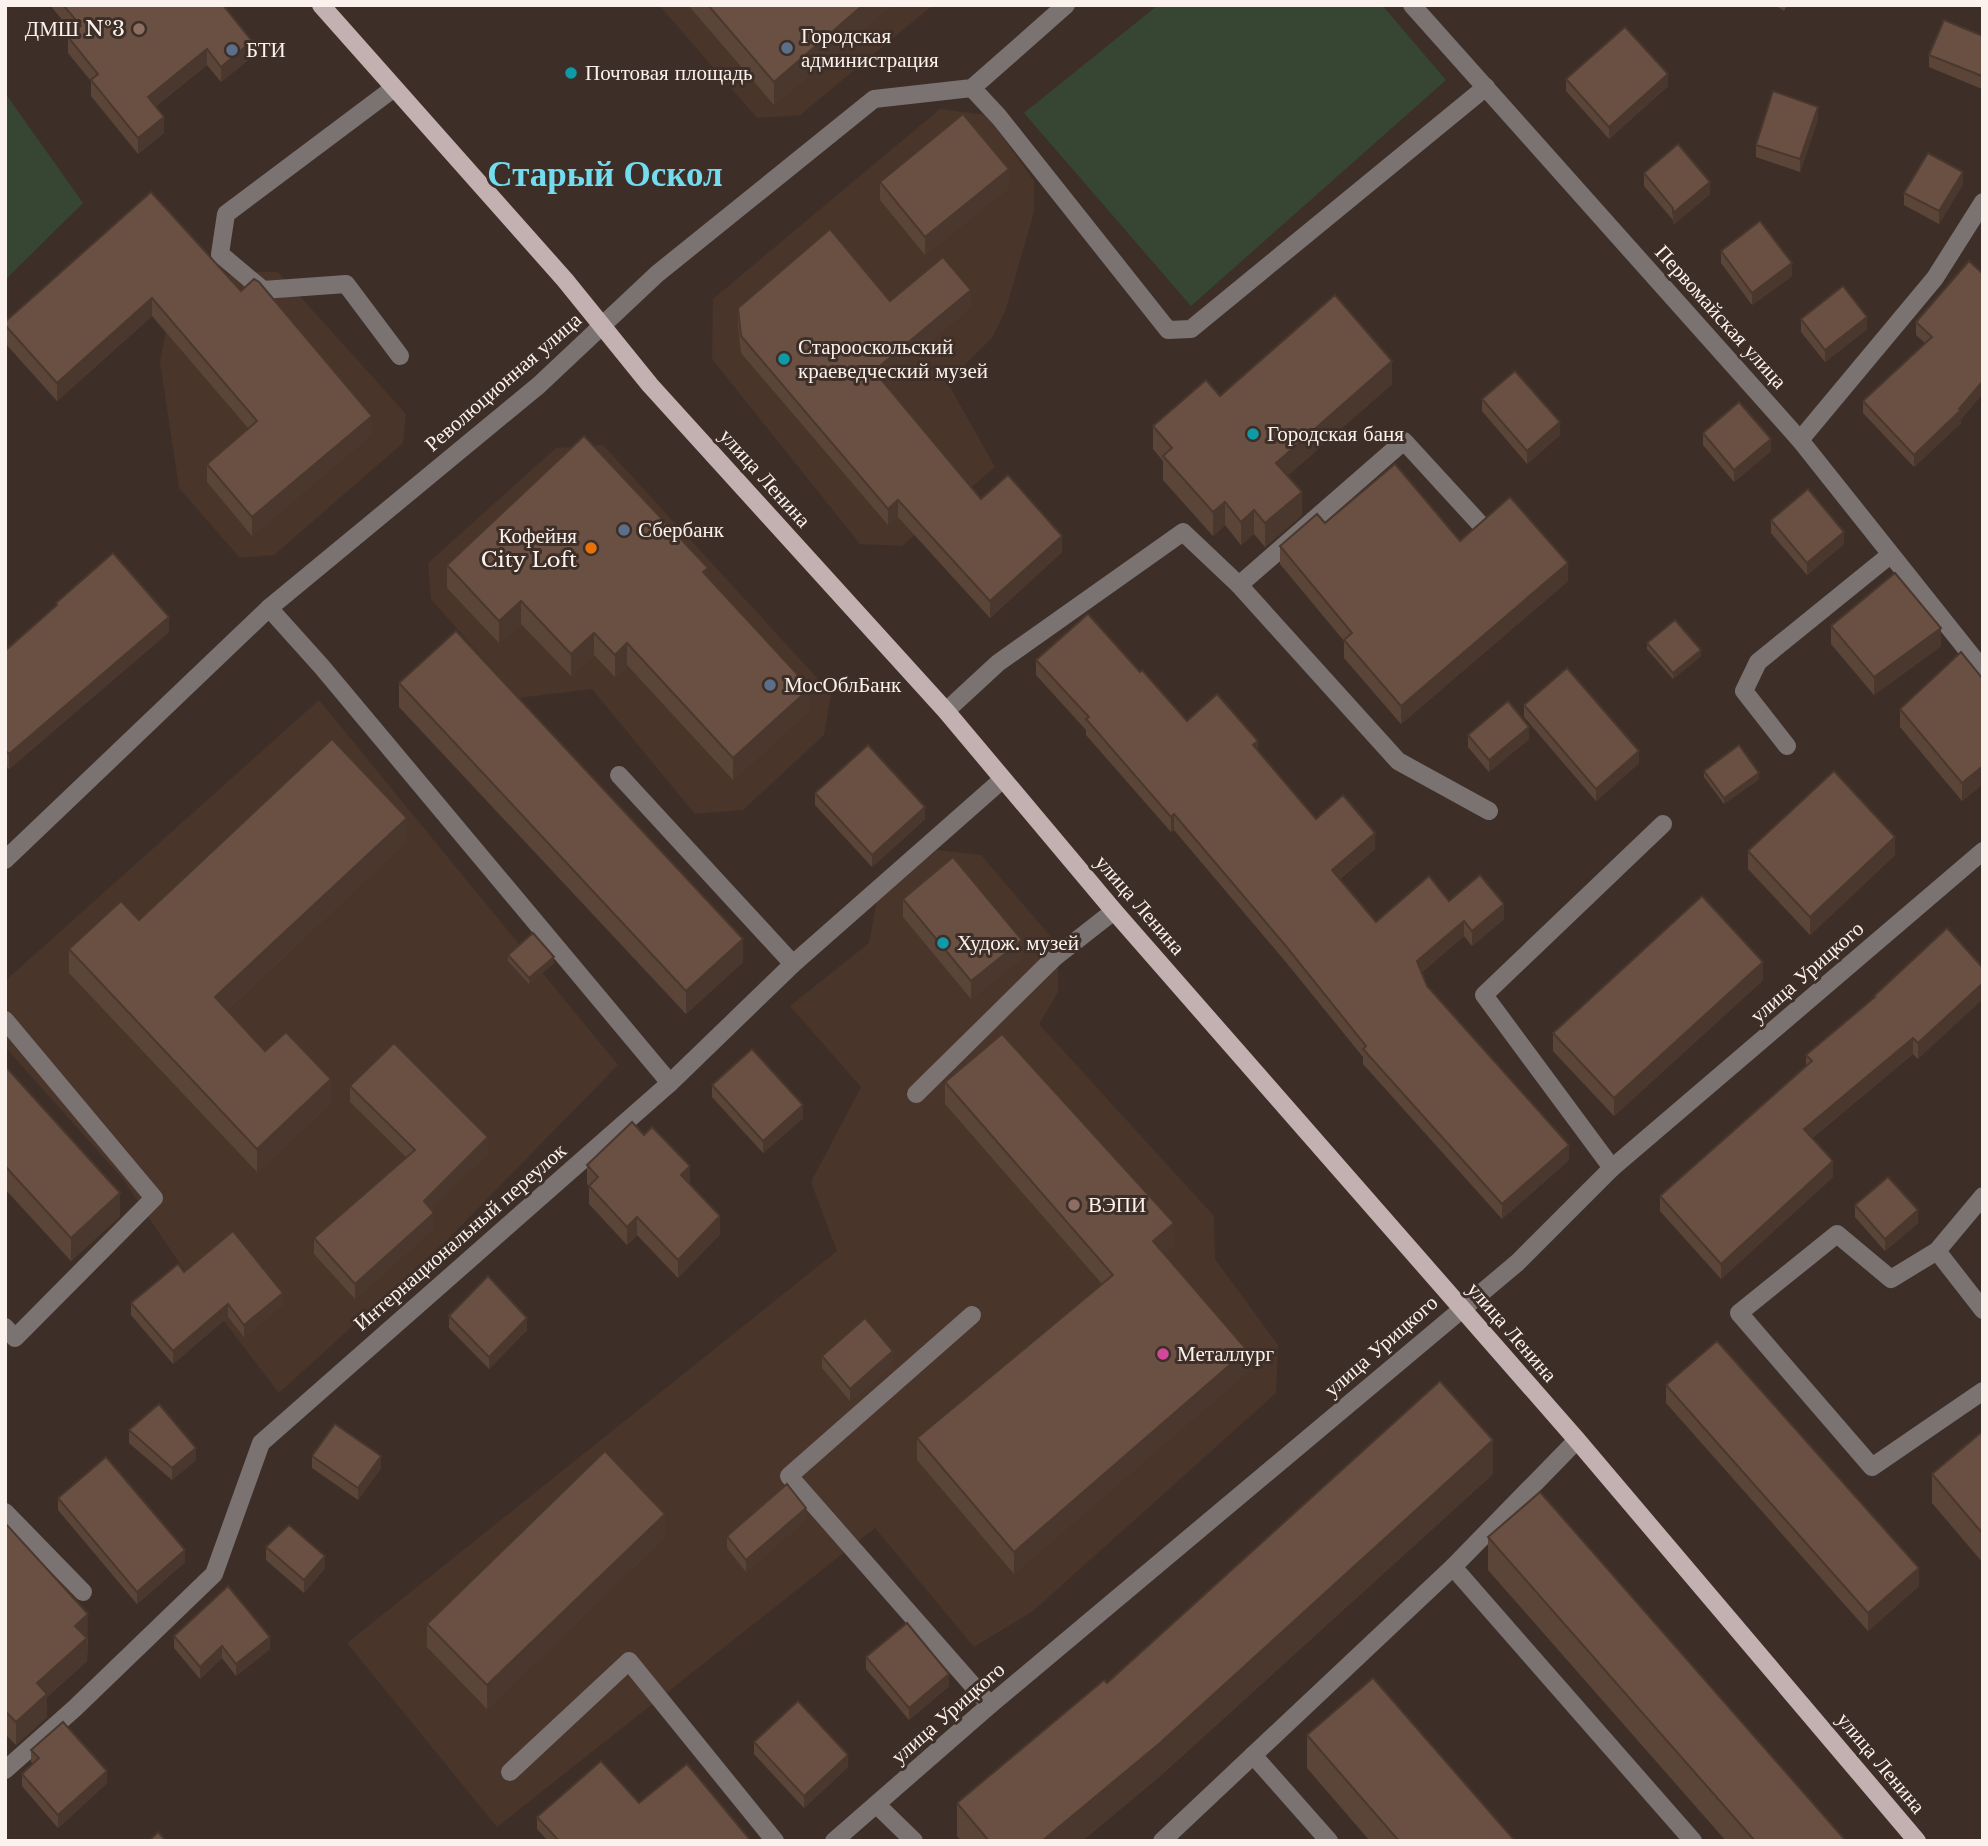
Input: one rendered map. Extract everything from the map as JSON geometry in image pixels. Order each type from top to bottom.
[{"type":"main road","name":"улица Ленина","points":[[320,5],[603,324],[650,385],[946,711],[1114,911],[1577,1440],[1917,1841]]},
{"type":"street","points":[[1066,5],[972,88],[999,117],[1168,330],[1191,329],[1486,87]]},
{"type":"street","name":"Первомайская улица","points":[[1412,5],[1800,440],[1983,670]]},
{"type":"street","points":[[394,88],[226,214],[220,254],[263,290],[346,284],[400,356]]},
{"type":"street","name":"Революционная улица","points":[[5,860],[269,608],[539,384],[657,274],[874,99],[972,88]]},
{"type":"street","points":[[1800,440],[1935,278],[1983,202]]},
{"type":"street","points":[[1239,585],[1404,440],[1481,525]]},
{"type":"street","points":[[946,711],[998,663],[1183,532],[1239,585],[1398,761],[1489,811]]},
{"type":"street","points":[[1787,746],[1744,691],[1758,662],[1890,555]]},
{"type":"street","points":[[269,608],[322,667],[670,1083]]},
{"type":"street","points":[[619,775],[793,964]]},
{"type":"street","name":"Интернациональный переулок","points":[[5,1770],[75,1708],[214,1574],[261,1443],[670,1083],[793,964],[1003,779]]},
{"type":"street","points":[[1612,1168],[1484,995],[1663,824]]},
{"type":"street","name":"улица Урицкого","points":[[834,1841],[990,1705],[1460,1308],[1517,1263],[1612,1168],[1983,851]]},
{"type":"street","points":[[916,1094],[1054,958],[1114,911]]},
{"type":"street","points":[[5,1020],[154,1198],[15,1338],[5,1327]]},
{"type":"street","points":[[1983,1196],[1937,1251],[1891,1279],[1837,1234],[1739,1312],[1872,1467],[1983,1391]]},
{"type":"street","points":[[1937,1251],[1983,1310]]},
{"type":"street","points":[[972,1315],[789,1476],[990,1705]]},
{"type":"street","points":[[1162,1841],[1453,1567],[1577,1440]]},
{"type":"street","points":[[5,1511],[83,1592]]},
{"type":"street","points":[[1453,1567],[1693,1841]]},
{"type":"street","points":[[510,1772],[629,1661],[775,1841]]},
{"type":"street","points":[[1254,1755],[1329,1841]]},
{"type":"street","points":[[877,1805],[914,1841]]},
{"type":"shaded area","points":[[659,5],[933,5],[800,115],[757,118]]},
{"type":"shaded area","points":[[940,109],[987,115],[1034,181],[1034,212],[1006,309],[992,338],[947,382],[995,467],[902,546],[860,544],[712,359],[713,299]]},
{"type":"shaded area","points":[[234,272],[278,272],[406,414],[403,443],[274,555],[240,558],[179,488],[160,362],[167,326]]},
{"type":"shaded area","points":[[603,445],[831,693],[824,735],[743,810],[695,814],[592,689],[518,698],[431,599],[428,563],[556,448]]},
{"type":"shaded area","points":[[319,700],[618,1065],[446,1241],[279,1393],[178,1261],[123,1179],[5,1047],[5,981]]},
{"type":"shaded area","points":[[937,850],[981,855],[1058,945],[1058,992],[1039,1024],[1214,1216],[1215,1259],[1278,1345],[1276,1393],[1033,1611],[974,1647],[875,1528],[497,1827],[347,1643],[837,1251],[811,1182],[861,1087],[790,1006],[869,943],[877,900]]},
{"type":"green space","points":[[1158,5],[1382,5],[1446,80],[1191,306],[1024,113]]},
{"type":"green space","points":[[5,93],[83,203],[5,280]]},
{"type":"building","points":[[63,5],[223,5],[252,41],[221,67],[207,49],[148,97],[164,117],[138,138],[91,80],[98,74],[68,37],[81,26]]},
{"type":"building","points":[[708,5],[863,5],[774,82]]},
{"type":"building","points":[[1944,20],[1983,36],[1982,76],[1929,55]]},
{"type":"building","points":[[1625,27],[1668,74],[1609,127],[1566,79]]},
{"type":"building","points":[[1773,91],[1818,107],[1800,159],[1756,145]]},
{"type":"building","points":[[963,114],[1009,169],[925,237],[880,182]]},
{"type":"building","points":[[1678,144],[1710,182],[1673,213],[1673,208],[1644,173]]},
{"type":"building","points":[[1928,153],[1963,172],[1939,211],[1904,193]]},
{"type":"building","points":[[151,192],[241,291],[254,279],[259,282],[372,416],[252,517],[207,464],[257,421],[152,298],[57,383],[5,325],[5,322]]},
{"type":"building","points":[[1760,221],[1792,263],[1752,293],[1721,251]]},
{"type":"building","points":[[830,229],[890,301],[943,257],[971,290],[874,371],[981,499],[1008,475],[1062,536],[990,601],[898,500],[888,509],[741,336],[738,308]]},
{"type":"building","points":[[1969,261],[1983,274],[1983,381],[1959,409],[1961,410],[1914,455],[1863,401],[1932,337],[1916,322]]},
{"type":"building","points":[[1843,286],[1867,317],[1825,350],[1801,319]]},
{"type":"building","name":"Городская баня","points":[[1335,295],[1392,361],[1276,463],[1302,492],[1265,523],[1254,510],[1241,522],[1225,502],[1213,512],[1163,456],[1172,448],[1153,426],[1206,380],[1220,396]]},
{"type":"building","points":[[1515,371],[1560,422],[1527,451],[1482,399]]},
{"type":"building","points":[[1739,402],[1771,439],[1734,470],[1703,433]]},
{"type":"building","points":[[584,436],[708,568],[703,572],[810,688],[733,758],[627,643],[615,655],[594,633],[571,654],[521,601],[499,621],[447,565]]},
{"type":"building","points":[[1395,464],[1460,541],[1510,497],[1568,563],[1401,706],[1344,640],[1352,633],[1280,546],[1317,514],[1325,523]]},
{"type":"building","points":[[1808,489],[1844,532],[1807,563],[1771,520]]},
{"type":"building","points":[[113,553],[169,617],[9,754],[5,750],[5,651]]},
{"type":"building","points":[[1895,573],[1941,628],[1874,677],[1831,626]]},
{"type":"building","points":[[1088,614],[1187,721],[1217,694],[1258,741],[1253,745],[1316,819],[1343,795],[1375,833],[1332,870],[1376,922],[1429,876],[1449,901],[1480,875],[1504,904],[1472,931],[1464,921],[1417,961],[1427,986],[1569,1145],[1502,1204],[1363,1049],[1366,1046],[1285,945],[1174,814],[1171,817],[1086,719],[1089,717],[1036,660]]},
{"type":"building","points":[[1675,620],[1701,650],[1673,673],[1647,643]]},
{"type":"building","points":[[456,631],[743,939],[686,991],[399,683]]},
{"type":"building","points":[[1961,652],[1983,679],[1983,766],[1962,783],[1900,709]]},
{"type":"building","points":[[1567,668],[1639,751],[1596,789],[1524,705]]},
{"type":"building","points":[[1508,701],[1529,727],[1489,760],[1468,735]]},
{"type":"building","points":[[332,739],[407,818],[215,997],[265,1051],[286,1032],[331,1079],[257,1149],[69,949],[121,901],[139,920]]},
{"type":"building","points":[[868,745],[925,807],[872,855],[815,793]]},
{"type":"building","points":[[1739,745],[1759,773],[1724,798],[1704,771]]},
{"type":"building","points":[[1834,771],[1895,837],[1810,917],[1748,851]]},
{"type":"building","points":[[953,857],[1022,940],[971,981],[903,899]]},
{"type":"building","points":[[1702,896],[1763,962],[1614,1098],[1553,1033]]},
{"type":"building","points":[[1947,928],[1983,968],[1983,983],[1918,1043],[1913,1038],[1804,1129],[1833,1161],[1721,1264],[1660,1196],[1812,1061],[1806,1055],[1875,997]]},
{"type":"building","points":[[533,933],[554,957],[529,978],[508,955]]},
{"type":"building","points":[[1002,1034],[1174,1223],[1153,1241],[1247,1350],[1014,1552],[917,1438],[1113,1275],[945,1082]]},
{"type":"building","points":[[394,1043],[488,1137],[424,1201],[434,1213],[355,1284],[314,1238],[415,1150],[350,1086]]},
{"type":"building","points":[[752,1049],[803,1105],[763,1141],[712,1085]]},
{"type":"building","points":[[5,1066],[120,1193],[71,1238],[5,1166]]},
{"type":"building","points":[[632,1122],[644,1135],[652,1127],[690,1166],[681,1175],[720,1216],[678,1260],[637,1217],[627,1227],[589,1186],[598,1177],[587,1165]]},
{"type":"building","points":[[1888,1177],[1918,1210],[1885,1239],[1855,1205]]},
{"type":"building","points":[[233,1231],[283,1293],[244,1325],[228,1304],[173,1351],[131,1303],[178,1264],[184,1272]]},
{"type":"building","points":[[488,1276],[527,1318],[489,1357],[449,1316]]},
{"type":"building","points":[[865,1318],[893,1351],[850,1389],[822,1356]]},
{"type":"building","points":[[1717,1341],[1919,1568],[1868,1613],[1666,1385]]},
{"type":"building","points":[[1440,1381],[1493,1440],[1160,1743],[1042,1841],[989,1841],[957,1803],[1104,1680],[1107,1683]]},
{"type":"building","points":[[159,1404],[196,1448],[172,1468],[129,1430]]},
{"type":"building","points":[[335,1424],[381,1456],[358,1488],[312,1456]]},
{"type":"building","points":[[1983,1431],[1983,1534],[1932,1474]]},
{"type":"building","points":[[605,1451],[665,1514],[487,1685],[427,1624]]},
{"type":"building","points":[[106,1457],[185,1550],[137,1592],[58,1498]]},
{"type":"building","points":[[787,1484],[806,1508],[746,1560],[727,1536]]},
{"type":"building","points":[[1540,1492],[1846,1841],[1755,1841],[1488,1537]]},
{"type":"building","points":[[5,1523],[88,1614],[75,1626],[87,1638],[37,1683],[47,1694],[16,1722],[5,1711]]},
{"type":"building","points":[[289,1525],[325,1556],[304,1580],[266,1547]]},
{"type":"building","points":[[228,1586],[270,1637],[236,1664],[222,1646],[200,1667],[174,1636]]},
{"type":"building","points":[[907,1623],[949,1674],[909,1708],[866,1657]]},
{"type":"building","points":[[1373,1678],[1515,1841],[1399,1841],[1307,1735]]},
{"type":"building","points":[[798,1701],[848,1755],[804,1796],[754,1742]]},
{"type":"building","points":[[63,1722],[107,1771],[58,1815],[22,1774],[39,1758],[31,1750]]},
{"type":"building","points":[[601,1761],[639,1803],[687,1764],[751,1841],[559,1841],[537,1817]]},
{"type":"building","points":[[158,1832],[166,1841],[149,1841]]},
{"type":"place","name":"ДМШ №3","points":[[139,29]]},
{"type":"place","name":"Городская администрация","points":[[787,48]]},
{"type":"place","name":"БТИ","points":[[232,50]]},
{"type":"place","name":"Почтовая площадь","points":[[571,73]]},
{"type":"place","name":"Старооскольский краеведческий музей","points":[[784,359]]},
{"type":"place","name":"Городская баня","points":[[1253,434]]},
{"type":"place","name":"Сбербанк","points":[[624,530]]},
{"type":"place","name":"Кофейня City Loft","points":[[591,548]]},
{"type":"place","name":"МосОблБанк","points":[[770,685]]},
{"type":"place","name":"Худож. музей","points":[[943,943]]},
{"type":"place","name":"ВЭПИ","points":[[1074,1205]]},
{"type":"place","name":"Металлург","points":[[1163,1354]]},
{"type":"district","name":"Старый Оскол","points":[[605,174]]}]
